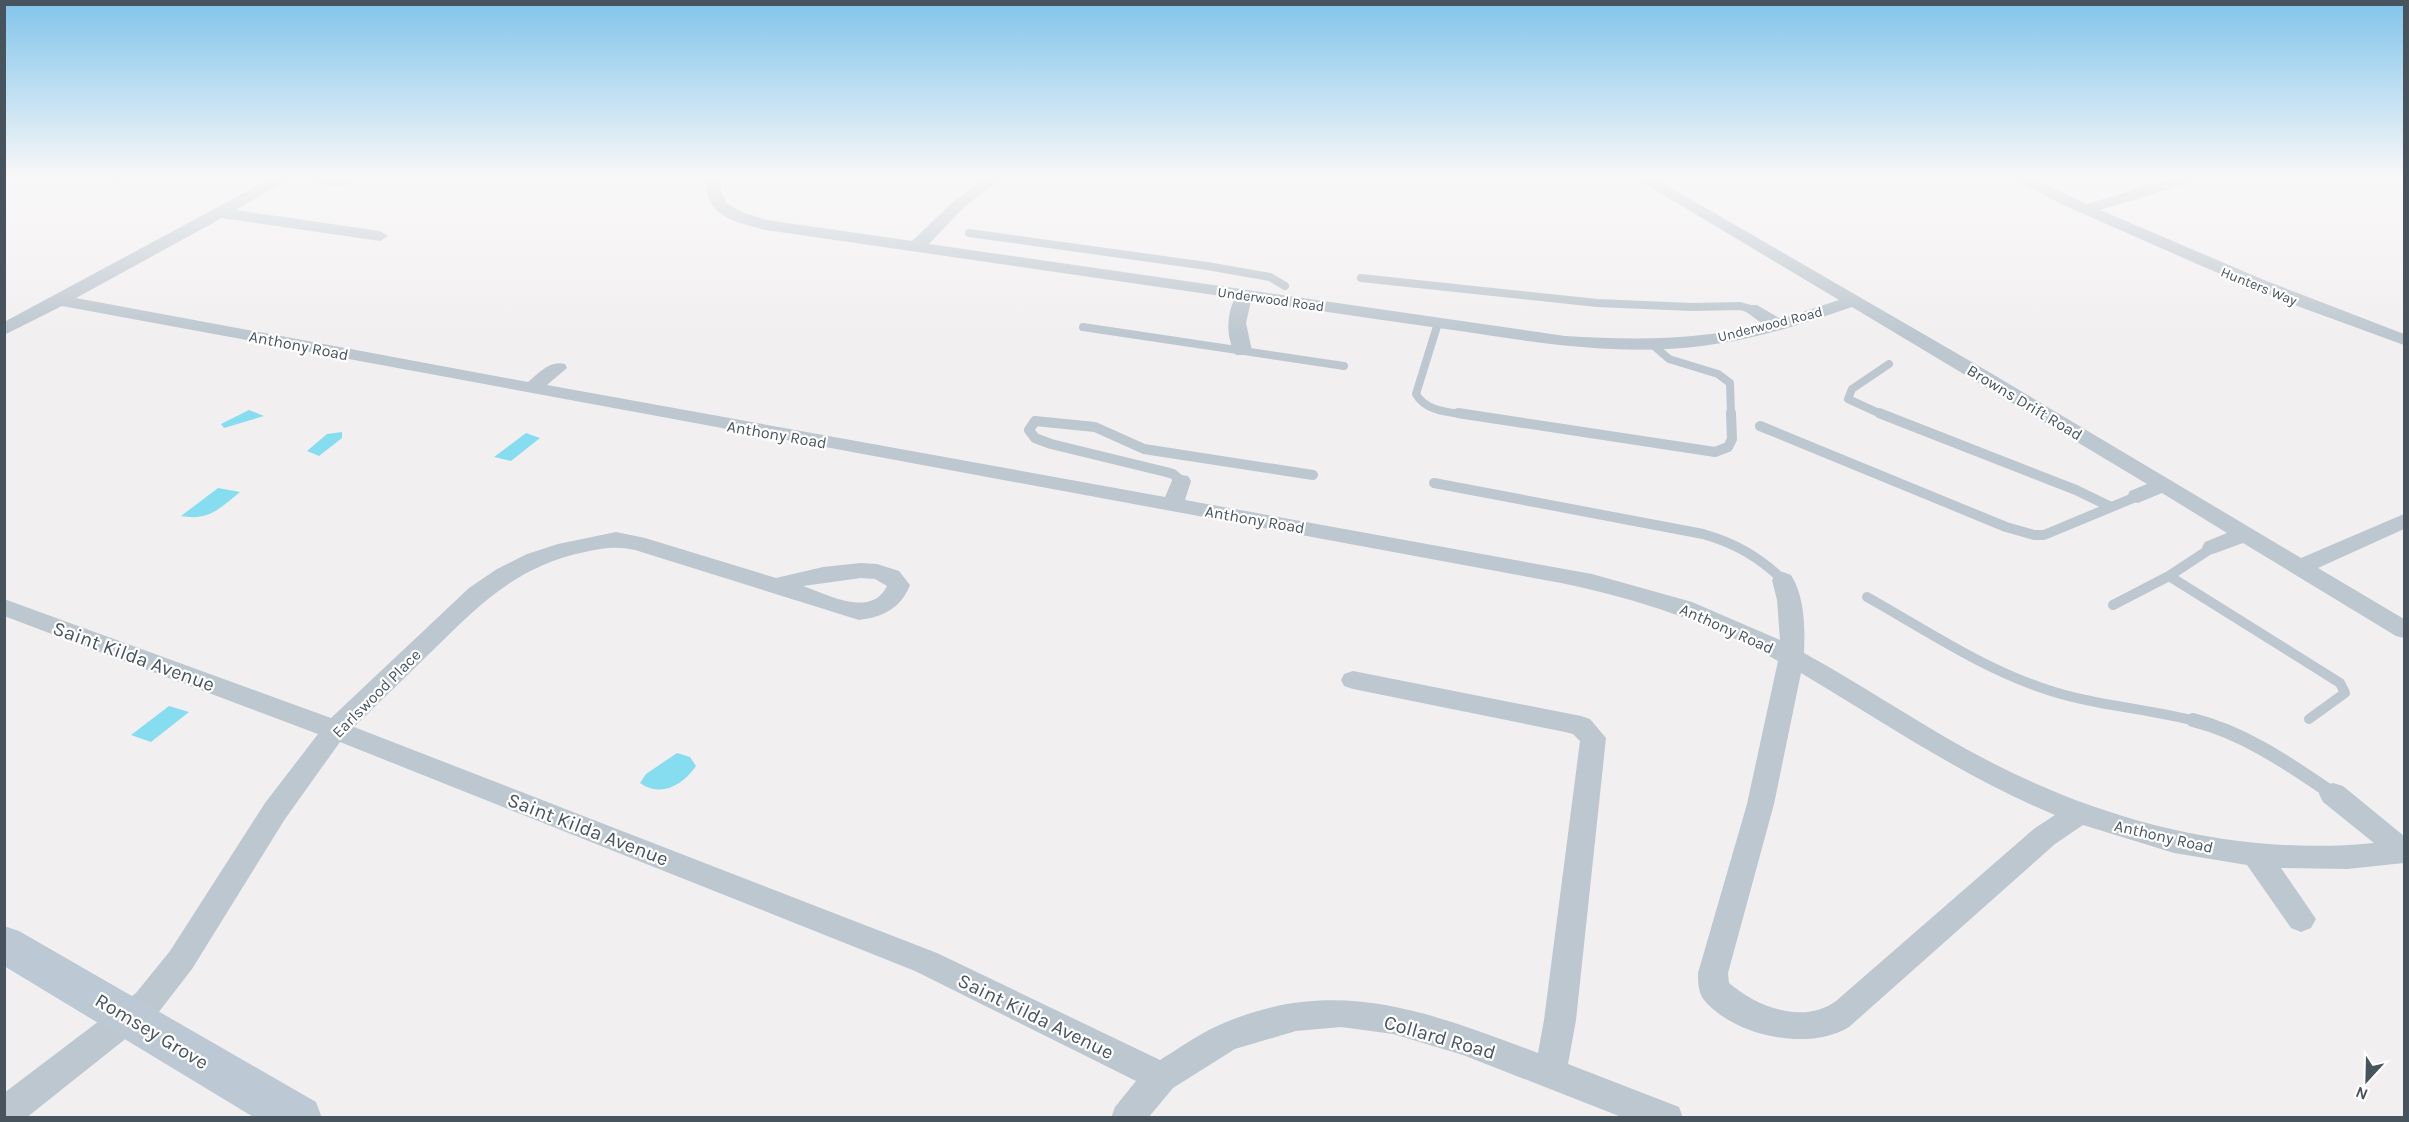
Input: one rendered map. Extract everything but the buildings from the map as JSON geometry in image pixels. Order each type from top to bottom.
[{"type":"street","points":[[4,330],[189,230]]},
{"type":"street","points":[[341,230],[380,236]]},
{"type":"street","name":"Underwood Road","points":[[801,230],[1245,295],[1283,293],[1438,323],[1565,341],[1653,345],[1728,337],[1854,301]]},
{"type":"street","points":[[915,248],[933,230]]},
{"type":"street","name":"Browns Drift Road","points":[[1732,230],[2404,630]]},
{"type":"street","name":"Hunters Way","points":[[2133,230],[2294,300],[2404,340]]},
{"type":"street","points":[[1244,351],[1235,320],[1237,310],[1245,295]]},
{"type":"street","name":"Anthony Road","points":[[60,300],[1449,554],[1622,588],[1714,619],[1792,658],[1965,760],[2013,785],[2078,814],[2205,847],[2296,860],[2404,852]]},
{"type":"street","points":[[1751,309],[1777,324]]},
{"type":"street","points":[[532,388],[558,368]]},
{"type":"street","points":[[1173,505],[1181,481]]},
{"type":"street","points":[[2138,496],[2163,485]]},
{"type":"street","points":[[2300,567],[2404,521]]},
{"type":"street","points":[[2213,547],[2246,534]]},
{"type":"street","name":"Earlswood Place","points":[[4,1114],[147,1004],[181,960],[275,811],[335,730],[477,594],[505,574],[535,559],[566,549],[616,540],[637,543],[777,585]]},
{"type":"street","points":[[1783,580],[1790,600],[1792,658],[1756,828],[1713,973],[1714,989],[1739,1009],[1799,1027],[1815,1026],[1832,1021],[1890,974],[2045,836],[2078,814]]},
{"type":"street","name":"Saint Kilda Avenue","points":[[4,607],[335,730],[926,962],[1161,1077]]},
{"type":"street","points":[[1353,680],[1565,722],[1581,726],[1593,738],[1560,1020],[1550,1073]]},
{"type":"street","points":[[2333,795],[2404,852]]},
{"type":"street","points":[[2255,854],[2301,919]]},
{"type":"street","name":"Romsey Grove","points":[[4,944],[298,1118]]},
{"type":"street","name":"Collard Road","points":[[1127,1118],[1161,1077],[1225,1038],[1262,1025],[1296,1017],[1341,1013],[1393,1020],[1464,1040],[1666,1118]]},
{"type":"lane","points":[[969,233],[1270,277],[1283,293]]},
{"type":"lane","points":[[1361,278],[1584,302],[1667,307],[1740,306],[1751,309]]},
{"type":"lane","points":[[1438,323],[1416,394],[1428,406],[1444,411],[1705,451],[1714,452],[1728,447],[1732,439],[1730,382],[1718,374],[1669,359],[1653,345]]},
{"type":"lane","points":[[1083,327],[1344,366]]},
{"type":"lane","points":[[1889,364],[1852,389],[1848,399],[1853,403],[2076,490],[2111,507]]},
{"type":"lane","points":[[1181,481],[1173,474],[1166,472],[1051,444],[1030,434],[1029,430],[1035,421],[1077,423],[1095,427],[1144,449],[1313,475]]},
{"type":"lane","points":[[1760,426],[2020,532],[2044,535],[2138,496]]},
{"type":"lane","points":[[1434,483],[1688,530],[1725,540],[1763,560],[1783,580]]},
{"type":"lane","points":[[2113,605],[2169,576],[2213,547]]},
{"type":"lane","points":[[2169,576],[2340,683],[2345,693],[2340,699],[2309,719]]},
{"type":"lane","points":[[1867,597],[1993,665],[2038,686],[2073,698],[2151,711],[2220,729],[2271,753],[2333,795]]},
{"type":"water","points":[[249,410],[264,416],[224,428],[221,424]]},
{"type":"water","points":[[342,432],[342,438],[319,456],[307,451],[327,434]]},
{"type":"water","points":[[526,433],[540,438],[511,461],[494,457]]},
{"type":"water","points":[[218,488],[240,492],[206,515],[181,516]]},
{"type":"water","points":[[169,706],[189,712],[151,742],[131,735]]},
{"type":"water","points":[[677,753],[690,757],[696,766],[685,779],[664,789],[648,787],[640,783],[646,774]]}]
